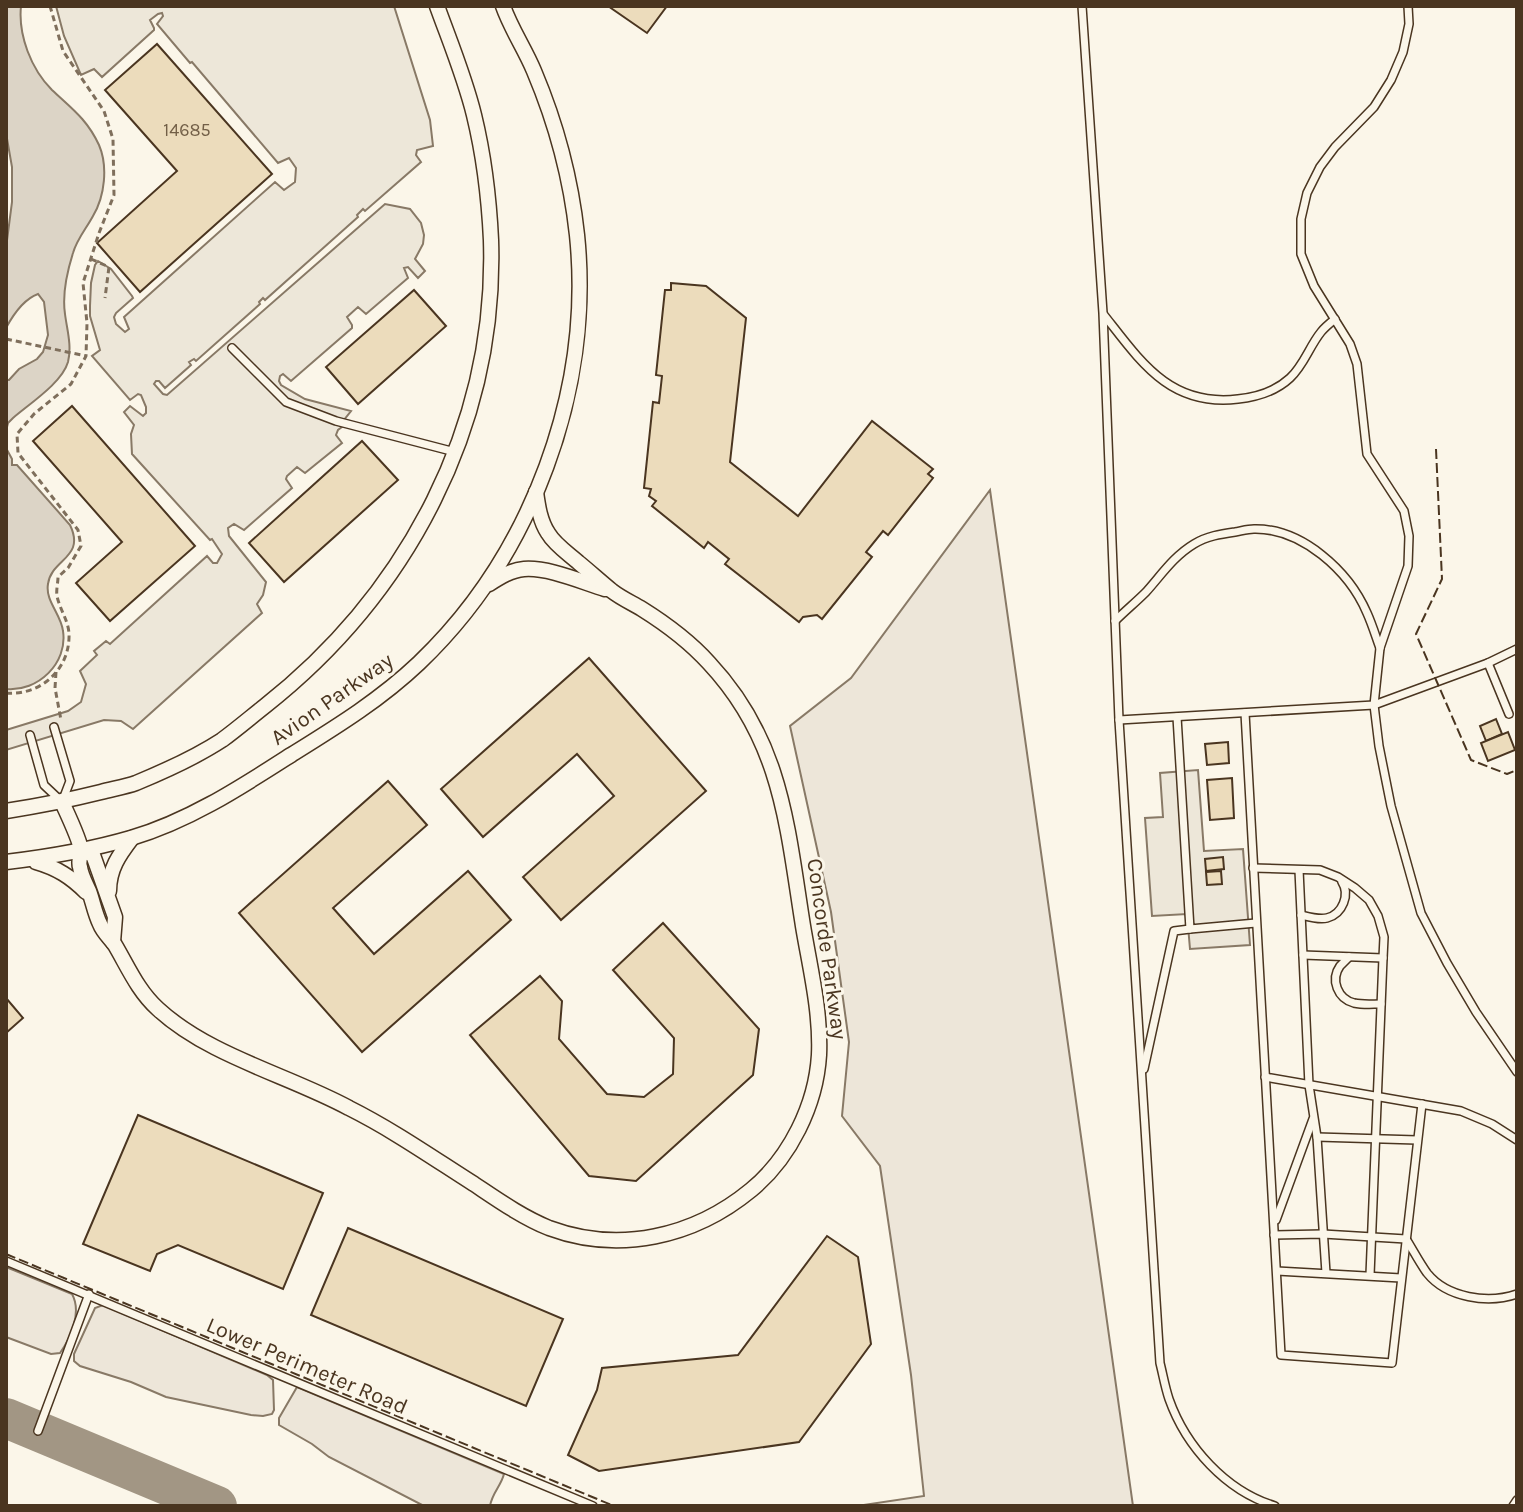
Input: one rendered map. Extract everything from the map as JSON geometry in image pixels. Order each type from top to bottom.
[{"type":"street","name":"Avion Parkway","points":[[6,811],[62,802],[133,784],[222,740],[318,661],[356,620],[398,565],[433,504],[469,412],[479,370],[486,328],[491,243],[487,186],[474,115],[437,6]]},
{"type":"street","name":"Avion Parkway","points":[[6,862],[132,838],[180,819],[226,796],[352,717],[387,691],[444,637],[485,586],[513,541],[536,492],[568,396],[580,281],[573,202],[549,108],[503,6]]},
{"type":"street","name":"Concorde Parkway","points":[[62,802],[81,850],[78,864],[101,928],[113,942],[144,994],[181,1028],[207,1044],[383,1125],[510,1207],[547,1227],[566,1233],[596,1240],[646,1239],[693,1226],[736,1203],[778,1163],[795,1135],[809,1105],[819,1060],[817,1014],[777,779],[745,709],[724,679],[690,644],[661,621],[613,592],[554,541],[545,530],[536,492]]},
{"type":"street","name":"Concorde Parkway","points":[[485,586],[507,573],[525,568],[546,571],[613,592]]},
{"type":"street","points":[[109,900],[109,877],[118,856],[132,838]]},
{"type":"street","name":"Concorde Parkway","points":[[81,850],[93,855],[115,917],[113,942]]},
{"type":"street","points":[[28,860],[56,868],[91,896]]},
{"type":"lane","points":[[1082,6],[1103,313],[1119,720],[1160,1363],[1169,1399],[1181,1426],[1197,1450],[1215,1470],[1259,1501],[1275,1506]]},
{"type":"lane","points":[[1408,6],[1409,24],[1403,52],[1391,80],[1374,107],[1327,157],[1307,193],[1301,219],[1301,254],[1314,286],[1350,344],[1357,364],[1367,454],[1404,511],[1409,536],[1408,566],[1380,648],[1374,705],[1391,806],[1421,913],[1447,963],[1517,1074]]},
{"type":"lane","points":[[1103,313],[1137,358],[1157,378],[1201,398],[1225,400],[1249,398],[1287,381],[1301,366],[1321,331],[1335,319]]},
{"type":"lane","points":[[232,348],[286,402],[336,421],[455,452]]},
{"type":"lane","points":[[1115,621],[1145,593],[1173,560],[1195,543],[1214,535],[1254,529],[1295,539],[1332,565],[1350,584],[1367,612],[1380,648]]},
{"type":"lane","points":[[1119,720],[1374,705],[1488,663],[1517,649]]},
{"type":"lane","points":[[1488,663],[1509,714]]},
{"type":"lane","points":[[1245,713],[1281,1355],[1392,1363],[1422,1104]]},
{"type":"lane","points":[[1177,717],[1190,929]]},
{"type":"lane","points":[[30,735],[44,785],[62,802],[70,781],[58,725]]},
{"type":"lane","points":[[1253,868],[1320,870],[1355,888],[1369,900],[1378,916],[1384,937],[1370,1275]]},
{"type":"lane","points":[[1299,870],[1309,1085],[1317,1137],[1326,1273]]},
{"type":"lane","points":[[1301,915],[1329,918],[1339,911],[1345,900],[1346,888],[1338,877]]},
{"type":"lane","points":[[1142,1080],[1174,931],[1256,923]]},
{"type":"lane","points":[[1303,955],[1383,958]]},
{"type":"lane","points":[[1349,957],[1335,978],[1337,991],[1353,1003],[1381,1004]]},
{"type":"lane","points":[[1265,1077],[1461,1111],[1492,1124],[1517,1140]]},
{"type":"lane","points":[[1274,1226],[1314,1117]]},
{"type":"lane","points":[[1317,1137],[1417,1140]]},
{"type":"lane","points":[[1274,1235],[1323,1234],[1406,1239]]},
{"type":"lane","points":[[1406,1239],[1428,1274],[1441,1286],[1474,1298],[1517,1294]]},
{"type":"lane","name":"Lower Perimeter Road","points":[[6,1261],[593,1506]]},
{"type":"lane","points":[[1277,1271],[1401,1278]]},
{"type":"lane","points":[[38,1431],[89,1294]]},
{"type":"path","points":[[6,693],[20,694],[45,684],[67,653],[67,618],[57,595],[58,577],[68,568],[81,546],[78,530],[18,453],[17,434],[34,414],[71,384],[86,356],[83,283],[114,195],[113,139],[104,111],[63,51],[50,6]]},
{"type":"path","points":[[91,259],[109,267],[105,298]]},
{"type":"path","points":[[6,339],[86,356]]},
{"type":"path","points":[[56,672],[58,725]]},
{"type":"shaded area","points":[[6,6],[21,6],[24,40],[32,62],[52,90],[78,114],[99,145],[104,181],[100,199],[75,248],[67,275],[64,299],[69,356],[65,370],[8,423],[6,431],[6,380],[37,359],[43,352],[48,335],[44,302],[38,294],[24,304],[6,328],[6,248],[12,202],[12,167],[6,133]]},
{"type":"shaded area","points":[[56,6],[394,6],[430,120],[433,146],[417,150],[416,155],[421,162],[365,211],[363,209],[358,217],[265,300],[263,298],[196,361],[189,362],[191,365],[165,388],[156,381],[154,384],[163,394],[167,395],[385,204],[410,209],[421,223],[423,244],[415,259],[425,271],[418,278],[408,267],[404,268],[408,278],[366,314],[358,307],[347,317],[352,328],[291,381],[283,374],[280,376],[281,385],[305,399],[351,411],[336,435],[342,443],[305,473],[297,467],[286,479],[292,488],[244,530],[234,524],[228,528],[229,536],[266,582],[257,604],[262,613],[133,729],[121,721],[104,720],[6,750],[6,730],[68,711],[81,702],[86,684],[80,671],[97,655],[94,651],[106,641],[110,644],[207,556],[217,563],[222,554],[212,539],[132,454],[134,425],[124,412],[130,406],[143,416],[146,407],[141,395],[130,400],[92,356],[100,350],[90,316],[95,265],[98,261],[111,269],[133,298],[114,317],[116,324],[125,332],[129,329],[124,317],[275,182],[284,190],[295,182],[296,168],[289,158],[278,163],[190,63],[157,24],[162,13],[150,20],[154,30],[102,77],[94,69],[81,75],[64,36]]},
{"type":"shaded area","points":[[6,448],[12,465],[17,465],[70,525],[74,536],[71,552],[55,569],[48,584],[49,596],[63,631],[61,654],[48,673],[29,686],[18,689],[6,689]]},
{"type":"shaded area","points":[[990,490],[1133,1506],[857,1506],[924,1496],[911,1375],[880,1166],[842,1116],[849,1042],[831,912],[790,726],[851,678]]},
{"type":"shaded area","points":[[1198,770],[1204,851],[1243,849],[1250,945],[1190,949],[1187,914],[1152,916],[1145,818],[1163,817],[1160,773]]},
{"type":"shaded area","points":[[6,1267],[72,1294],[76,1309],[74,1325],[60,1353],[51,1354],[6,1337]]},
{"type":"shaded area","points":[[103,1305],[267,1375],[273,1380],[272,1414],[251,1415],[166,1397],[80,1366],[74,1361],[74,1354],[95,1308]]},
{"type":"shaded area","points":[[297,1387],[504,1474],[490,1506],[424,1506],[329,1457],[279,1425],[279,1418]]},
{"type":"building","points":[[608,6],[667,6],[647,33]]},
{"type":"building","points":[[157,44],[272,174],[140,292],[97,243],[177,171],[105,90]]},
{"type":"building","points":[[671,283],[706,286],[746,318],[730,462],[798,516],[872,421],[933,469],[928,474],[933,478],[888,535],[883,531],[866,552],[872,557],[822,619],[817,615],[803,617],[799,622],[725,564],[729,559],[708,542],[704,548],[652,506],[656,501],[649,496],[651,489],[644,488],[653,402],[659,403],[662,376],[656,375],[665,290],[671,290]]},
{"type":"building","points":[[414,290],[446,326],[358,404],[326,367]]},
{"type":"building","points":[[72,406],[195,546],[110,621],[76,583],[122,542],[33,441]]},
{"type":"building","points":[[362,441],[398,480],[284,582],[249,543]]},
{"type":"building","points":[[589,658],[706,791],[561,920],[523,877],[614,796],[577,754],[483,837],[441,789]]},
{"type":"building","points":[[1496,719],[1502,734],[1486,741],[1480,726]]},
{"type":"building","points":[[1508,732],[1515,750],[1488,761],[1481,743]]},
{"type":"building","points":[[1228,742],[1229,763],[1207,765],[1205,744]]},
{"type":"building","points":[[1232,778],[1234,818],[1210,820],[1207,780]]},
{"type":"building","points":[[388,781],[427,825],[333,908],[374,954],[468,871],[511,920],[362,1052],[239,913]]},
{"type":"building","points":[[1223,857],[1224,869],[1206,871],[1205,859]]},
{"type":"building","points":[[1221,871],[1222,884],[1207,885],[1206,872]]},
{"type":"building","points":[[663,923],[759,1029],[753,1075],[636,1181],[589,1176],[470,1035],[540,976],[562,1001],[559,1039],[607,1094],[644,1097],[673,1074],[674,1038],[613,970]]},
{"type":"building","points":[[6,998],[23,1018],[6,1033]]},
{"type":"building","points":[[138,1115],[323,1193],[283,1289],[178,1245],[157,1254],[150,1271],[83,1244]]},
{"type":"building","points":[[348,1228],[563,1319],[526,1406],[311,1315]]},
{"type":"building","points":[[827,1236],[858,1257],[871,1344],[799,1442],[599,1471],[568,1455],[597,1390],[602,1368],[738,1355]]},
{"type":"taxiway","points":[[6,1418],[217,1506]]},
{"type":"fence","points":[[1436,449],[1442,579],[1416,634],[1471,760],[1507,774],[1517,770]]},
{"type":"fence","points":[[6,1254],[614,1506]]}]
